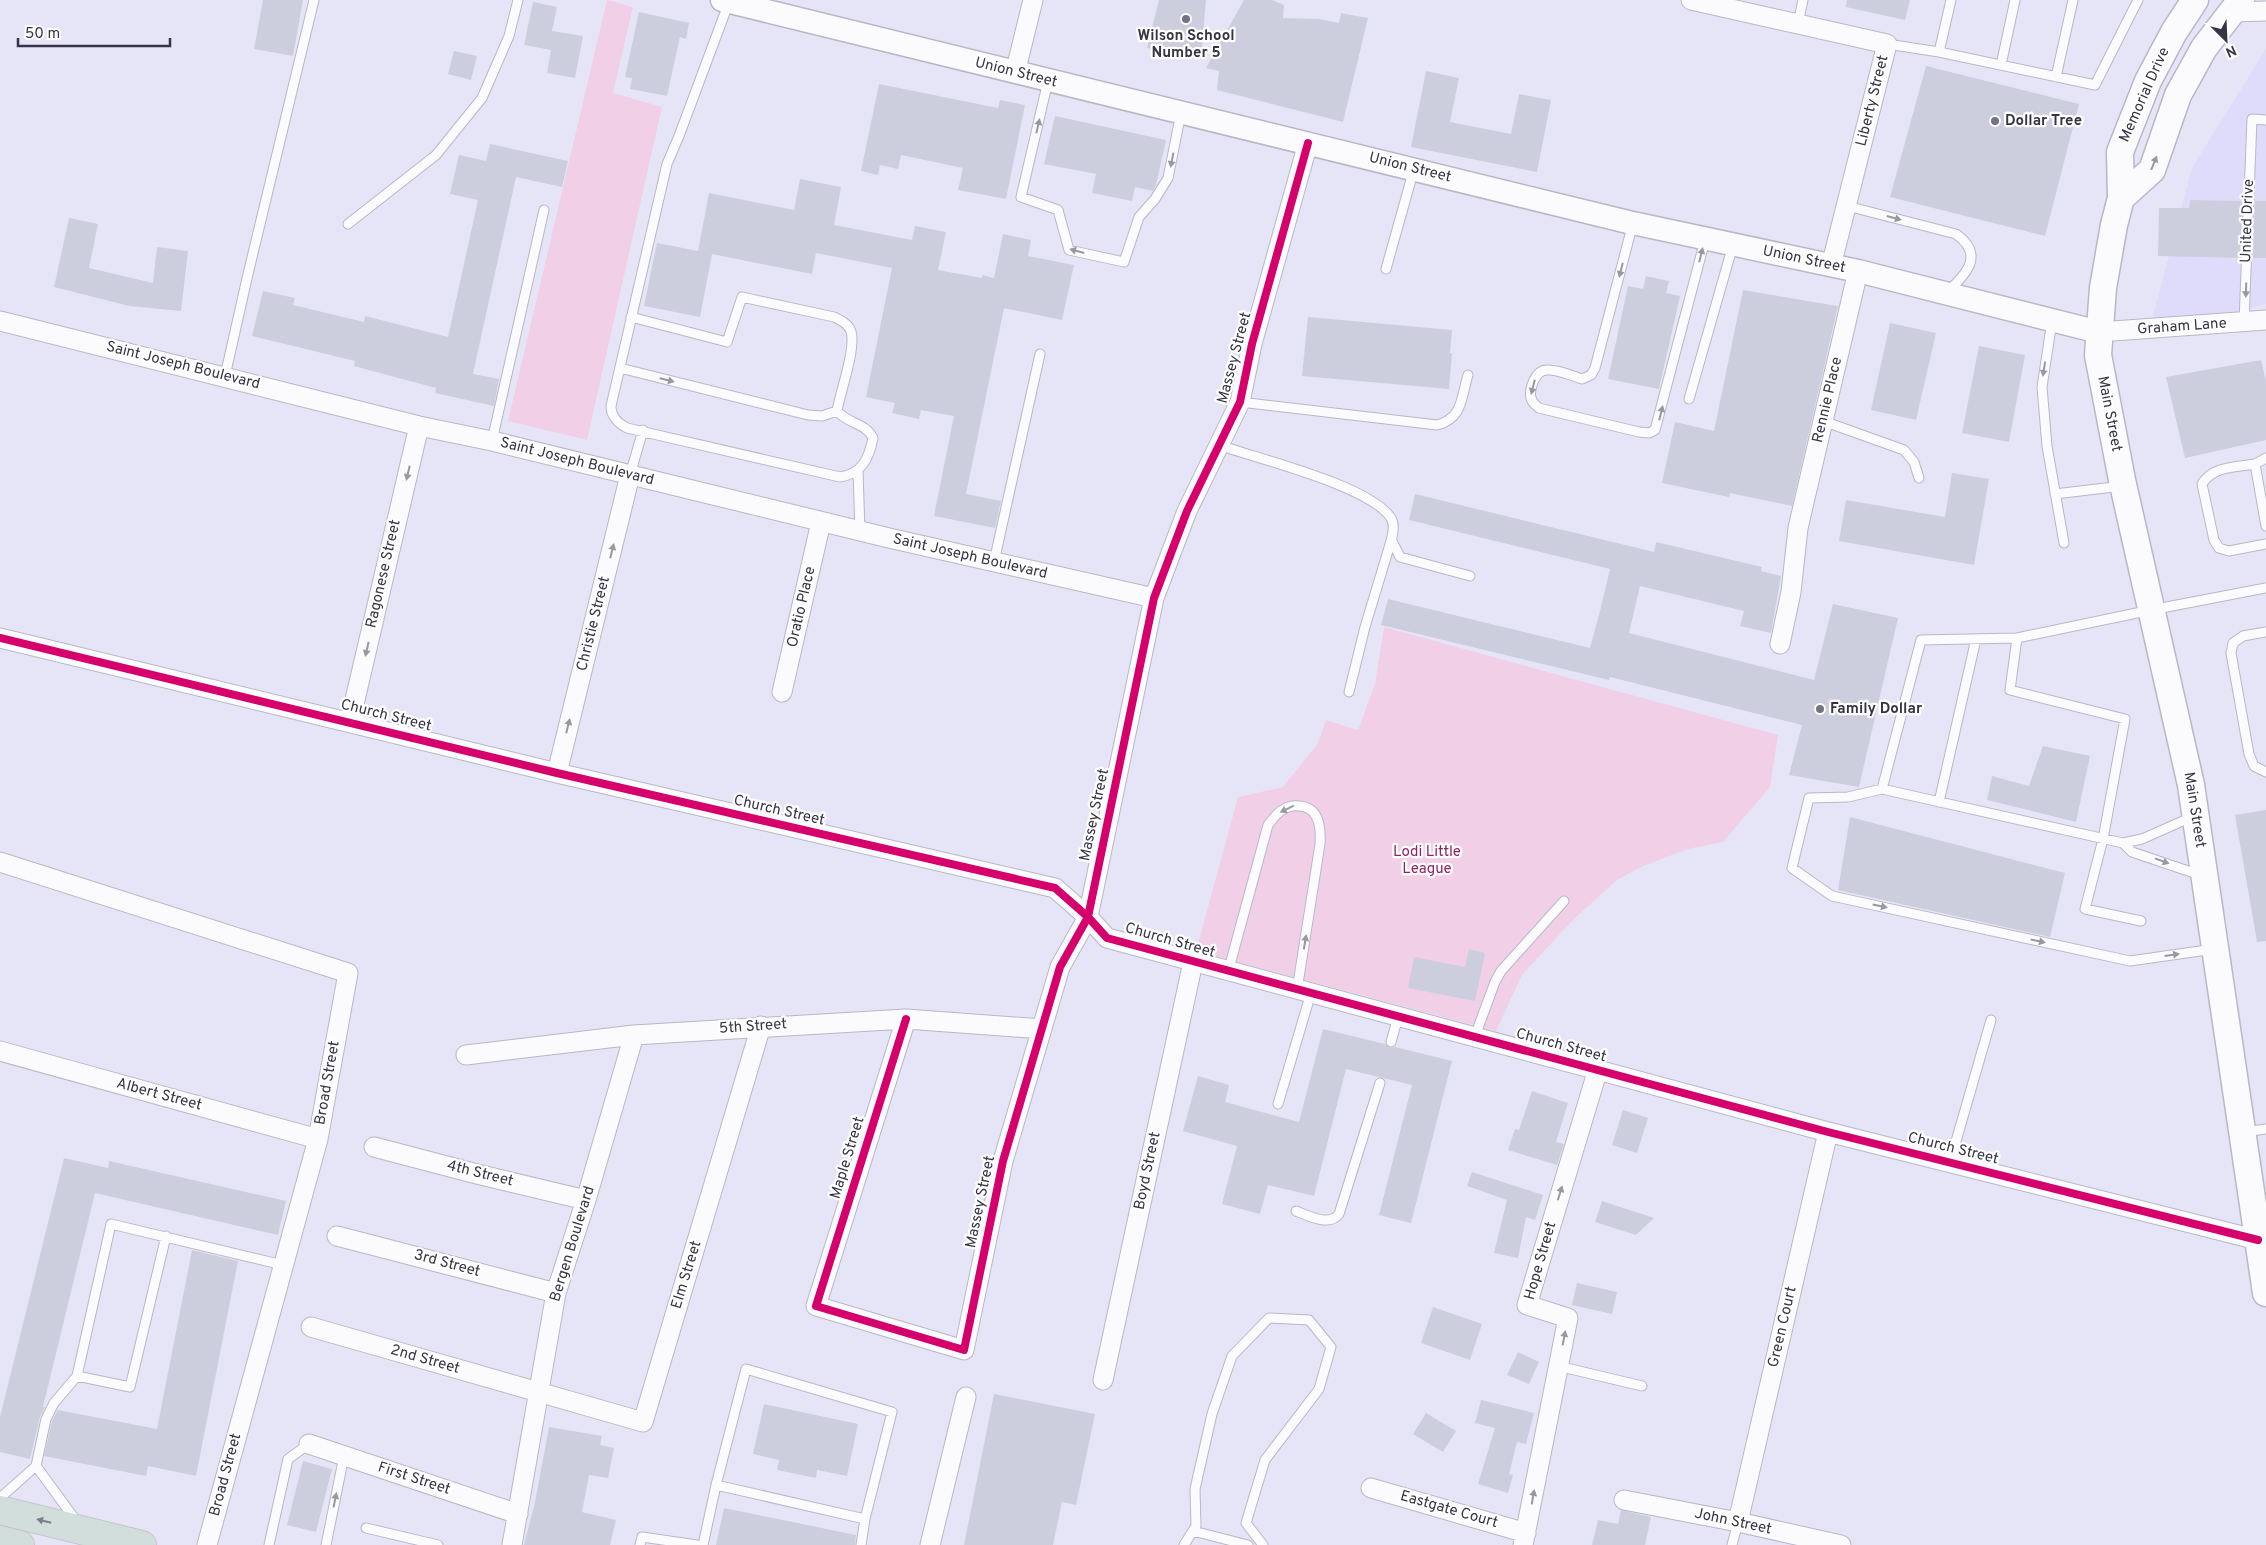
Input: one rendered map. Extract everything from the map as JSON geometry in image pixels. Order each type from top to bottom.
[{"type":"highway","points":[[0,1510],[142,1545]]},
{"type":"highway","points":[[0,1540],[20,1545]]},
{"type":"main road","name":"Memorial Drive","points":[[2099,332],[2103,288],[2112,234],[2121,198],[2120,152],[2148,81],[2174,32],[2195,0]]},
{"type":"main road","name":"Memorial Drive","points":[[2121,198],[2152,170],[2178,95],[2204,48],[2236,6]]},
{"type":"main road","name":"Main Street","points":[[2099,332],[2098,355],[2100,371],[2191,785],[2215,949],[2254,1131],[2258,1240],[2266,1293]]},
{"type":"street","points":[[1015,73],[1033,0]]},
{"type":"street","name":"Liberty Street","points":[[1693,0],[1887,44],[1832,266]]},
{"type":"street","name":"Union Street","points":[[725,1],[1633,223],[1858,271],[2099,332]]},
{"type":"street","points":[[2236,6],[2266,11]]},
{"type":"street","name":"Massey Street","points":[[816,1306],[964,1350],[1003,1161],[1060,967],[1088,917],[1154,598],[1187,511],[1240,402],[1252,344],[1308,143]]},
{"type":"street","name":"Rennie Place","points":[[1780,644],[1790,592],[1798,528],[1858,271]]},
{"type":"street","name":"Saint Joseph Boulevard","points":[[0,321],[226,376],[419,426],[492,441],[821,522],[1154,598]]},
{"type":"street","name":"Graham Lane","points":[[2099,332],[2266,322]]},
{"type":"street","name":"Ragonese Street","points":[[350,721],[419,426]]},
{"type":"street","name":"Christie Street","points":[[556,773],[630,475]]},
{"type":"street","name":"Oratio Place","points":[[782,692],[821,522]]},
{"type":"street","name":"Church Street","points":[[0,638],[350,721],[556,773],[1055,888],[1088,917],[1107,938],[1828,1132],[2258,1240]]},
{"type":"street","name":"Broad Street","points":[[0,862],[348,973],[318,1139],[207,1545]]},
{"type":"street","name":"Boyd Street","points":[[1103,1380],[1193,962]]},
{"type":"street","name":"5th Street","points":[[466,1056],[634,1035],[761,1026],[906,1019],[1042,1029]]},
{"type":"street","name":"Maple Street","points":[[816,1306],[906,1019]]},
{"type":"street","name":"Elm Street","points":[[540,1393],[643,1422],[761,1026]]},
{"type":"street","name":"Bergen Boulevard","points":[[512,1545],[556,1293],[586,1200],[634,1035]]},
{"type":"street","name":"Albert Street","points":[[0,1051],[318,1139]]},
{"type":"street","name":"Hope Street","points":[[1525,1539],[1568,1318],[1527,1305],[1598,1069]]},
{"type":"street","name":"Green Court","points":[[1738,1522],[1828,1132]]},
{"type":"street","name":"4th Street","points":[[374,1147],[586,1200]]},
{"type":"street","name":"3rd Street","points":[[337,1236],[556,1293]]},
{"type":"street","name":"2nd Street","points":[[311,1327],[540,1393]]},
{"type":"street","points":[[930,1545],[966,1397]]},
{"type":"street","name":"First Street","points":[[309,1444],[518,1514]]},
{"type":"street","name":"Eastgate Court","points":[[1371,1488],[1525,1539]]},
{"type":"street","name":"John Street","points":[[1624,1500],[1738,1522],[1841,1545]]},
{"type":"lane","points":[[226,376],[248,274],[314,0]]},
{"type":"lane","points":[[348,224],[436,155],[482,98],[509,36],[518,0]]},
{"type":"lane","points":[[1798,23],[1803,0]]},
{"type":"lane","points":[[1939,52],[1951,0]]},
{"type":"lane","points":[[2001,65],[2015,0]]},
{"type":"lane","points":[[2056,77],[2073,0]]},
{"type":"lane","points":[[1887,44],[1939,52],[2095,85],[2138,0]]},
{"type":"lane","points":[[725,1],[679,136],[667,164],[631,317],[611,413],[619,424],[627,428],[643,430],[840,477],[858,472],[865,464],[873,438],[865,427],[843,418],[837,411]]},
{"type":"lane","points":[[1048,81],[1021,197],[1058,210],[1069,250],[1124,262],[1139,217],[1155,199],[1168,178],[1181,112]]},
{"type":"lane","name":"United Drive","points":[[2244,322],[2252,119],[2266,120]]},
{"type":"lane","points":[[1386,269],[1414,169]]},
{"type":"lane","points":[[1847,206],[1956,234],[1965,241],[1970,247],[1971,260],[1968,271],[1945,293]]},
{"type":"lane","points":[[492,441],[544,210]]},
{"type":"lane","points":[[1633,223],[1595,368],[1591,375],[1582,379],[1548,370],[1541,371],[1536,376],[1531,396],[1533,403],[1539,408],[1639,432],[1649,433],[1655,430],[1705,238]]},
{"type":"lane","points":[[1689,398],[1733,244]]},
{"type":"lane","points":[[631,317],[727,342],[742,297],[834,317],[844,322],[850,329],[853,341],[837,411]]},
{"type":"lane","points":[[2052,320],[2042,387],[2047,446],[2064,543]]},
{"type":"lane","points":[[994,562],[1040,354]]},
{"type":"lane","points":[[620,368],[808,415],[822,416],[837,411]]},
{"type":"lane","points":[[1240,402],[1437,425],[1449,422],[1457,414],[1468,375]]},
{"type":"lane","points":[[1823,420],[1904,450],[1914,462],[1919,478]]},
{"type":"lane","points":[[630,475],[643,430]]},
{"type":"lane","points":[[1219,445],[1325,478],[1357,494],[1381,509],[1391,519],[1394,531],[1365,627],[1349,692]]},
{"type":"lane","points":[[2266,458],[2255,464],[2215,471],[2207,476],[2202,484],[2214,540],[2219,548],[2228,551],[2266,544]]},
{"type":"lane","points":[[2255,464],[2266,526]]},
{"type":"lane","points":[[858,472],[860,531]]},
{"type":"lane","points":[[2055,494],[2124,486]]},
{"type":"lane","points":[[1391,541],[1400,557],[1470,576]]},
{"type":"lane","points":[[1882,789],[1921,640],[2017,638],[2266,588]]},
{"type":"lane","points":[[2266,632],[2243,636],[2233,642],[2231,653],[2249,754],[2254,766],[2266,772]]},
{"type":"lane","points":[[2017,638],[2010,690],[2125,719],[2103,839],[2085,909],[2141,921]]},
{"type":"lane","points":[[1939,802],[1976,639]]},
{"type":"lane","points":[[2195,815],[2142,839],[2123,843],[1882,789],[1848,797],[1809,798],[1792,868],[1832,896],[2130,961],[2215,949]]},
{"type":"lane","points":[[1228,972],[1268,825],[1280,811],[1291,805],[1306,807],[1316,815],[1320,829],[1320,844],[1304,992],[1278,1104]]},
{"type":"lane","points":[[2123,843],[2132,852],[2204,876]]},
{"type":"lane","points":[[1475,1036],[1501,971],[1564,901]]},
{"type":"lane","points":[[1391,1042],[1398,1017]]},
{"type":"lane","points":[[1950,1162],[1990,1020]]},
{"type":"lane","points":[[1296,1211],[1331,1221],[1339,1214],[1380,1083]]},
{"type":"lane","points":[[0,1498],[36,1466],[46,1419],[54,1403],[76,1376],[111,1224],[284,1265]]},
{"type":"lane","points":[[76,1376],[130,1387],[166,1236]]},
{"type":"lane","points":[[1184,1545],[1196,1526],[1195,1489],[1212,1414],[1232,1356],[1269,1318],[1308,1320],[1331,1347],[1320,1390],[1265,1460],[1246,1523],[1263,1545]]},
{"type":"lane","points":[[1558,1366],[1642,1386]]},
{"type":"lane","points":[[703,1545],[716,1485],[746,1369],[892,1412],[865,1519],[861,1545]]},
{"type":"lane","points":[[269,1545],[288,1460],[309,1444]]},
{"type":"lane","points":[[326,1545],[344,1456]]},
{"type":"lane","points":[[36,1466],[84,1531]]},
{"type":"lane","points":[[716,1485],[865,1519]]},
{"type":"lane","points":[[1732,1545],[1738,1522]]},
{"type":"lane","points":[[366,1528],[438,1545]]},
{"type":"lane","points":[[1193,1531],[1248,1545]]},
{"type":"lane","points":[[640,1545],[642,1537],[697,1545]]},
{"type":"shaded area","points":[[2266,49],[2266,304],[2148,335],[2192,168]]},
{"type":"green space","points":[[607,0],[633,7],[613,93],[662,107],[587,440],[508,421]]},
{"type":"green space","name":"Lodi Little League","points":[[1384,627],[1778,735],[1770,787],[1723,842],[1688,849],[1643,866],[1617,880],[1574,919],[1522,975],[1496,1031],[1196,951],[1238,797],[1283,787],[1318,743],[1326,720],[1358,730],[1375,684]]},
{"type":"building","points":[[263,0],[303,0],[293,56],[254,49]]},
{"type":"building","points":[[1159,0],[1206,0],[1201,59],[1147,48]]},
{"type":"building","points":[[1244,0],[1272,0],[1284,5],[1283,18],[1319,19],[1339,23],[1341,13],[1368,18],[1343,122],[1217,90],[1219,71],[1206,68]]},
{"type":"building","points":[[1847,0],[1910,0],[1905,20],[1846,7]]},
{"type":"building","points":[[533,2],[557,7],[552,31],[583,36],[575,78],[547,73],[551,50],[524,45]]},
{"type":"building","points":[[639,12],[689,23],[686,39],[680,37],[667,96],[630,89],[632,78],[625,77]]},
{"type":"building","points":[[454,51],[477,56],[471,80],[448,74]]},
{"type":"building","points":[[1926,66],[2079,104],[2045,236],[1890,197]]},
{"type":"building","points":[[1426,71],[1459,78],[1450,122],[1511,134],[1519,94],[1551,100],[1537,172],[1411,147]]},
{"type":"building","points":[[879,84],[998,108],[1000,100],[1025,105],[1006,199],[958,190],[963,168],[901,155],[898,169],[880,165],[878,175],[861,171]]},
{"type":"building","points":[[1055,116],[1166,140],[1153,191],[1135,187],[1132,201],[1092,193],[1096,174],[1044,164]]},
{"type":"building","points":[[490,144],[568,161],[562,187],[516,177],[473,374],[499,379],[494,406],[435,393],[436,388],[354,366],[355,361],[252,336],[263,291],[295,298],[293,305],[364,322],[365,316],[448,337],[478,200],[450,194],[459,155],[486,161]]},
{"type":"building","points":[[800,179],[841,187],[834,225],[912,240],[915,226],[946,232],[938,270],[982,278],[983,275],[994,278],[1003,234],[1031,240],[1028,256],[1074,265],[1062,320],[1004,308],[966,494],[1001,501],[995,528],[934,516],[954,416],[921,410],[919,419],[892,413],[895,403],[866,397],[892,268],[816,253],[812,274],[712,254],[700,317],[644,306],[657,243],[698,251],[709,193],[794,210]]},
{"type":"building","points":[[2190,200],[2243,201],[2240,258],[2158,256],[2159,208],[2189,208]]},
{"type":"building","points":[[2255,201],[2266,201],[2266,258],[2253,258]]},
{"type":"building","points":[[69,218],[98,224],[89,268],[153,283],[157,247],[188,251],[181,311],[129,306],[54,287]]},
{"type":"building","points":[[1646,276],[1669,281],[1666,293],[1680,296],[1659,389],[1608,379],[1628,286],[1643,289]]},
{"type":"building","points":[[1743,290],[1838,306],[1792,506],[1730,493],[1729,497],[1662,483],[1675,422],[1714,431]]},
{"type":"building","points":[[1308,317],[1452,330],[1449,389],[1302,376]]},
{"type":"building","points":[[1890,323],[1936,333],[1916,420],[1871,410]]},
{"type":"building","points":[[1979,346],[2025,355],[2009,442],[1962,433]]},
{"type":"building","points":[[2261,360],[2266,381],[2266,440],[2185,458],[2166,377]]},
{"type":"building","points":[[1952,473],[1989,479],[1974,565],[1839,541],[1846,500],[1945,517]]},
{"type":"building","points":[[1415,494],[1654,552],[1656,542],[1762,567],[1761,571],[1781,576],[1771,633],[1740,626],[1744,611],[1640,586],[1629,633],[1814,680],[1833,604],[1898,618],[1859,787],[1789,775],[1802,725],[1610,677],[1609,680],[1381,625],[1388,599],[1590,648],[1601,607],[1610,569],[1409,520]]},
{"type":"building","points":[[2043,746],[2090,756],[2076,822],[1987,800],[1992,776],[2029,786]]},
{"type":"building","points":[[2266,810],[2266,941],[2257,942],[2235,815]]},
{"type":"building","points":[[1850,817],[2065,873],[2050,937],[1838,890]]},
{"type":"building","points":[[1469,949],[1485,953],[1475,1001],[1408,988],[1414,957],[1465,967]]},
{"type":"building","points":[[1323,1029],[1385,1044],[1390,1048],[1395,1047],[1452,1061],[1411,1223],[1379,1215],[1412,1085],[1346,1069],[1314,1196],[1268,1185],[1260,1214],[1222,1204],[1237,1146],[1183,1131],[1198,1076],[1229,1085],[1225,1102],[1299,1122]]},
{"type":"building","points":[[1532,1091],[1568,1103],[1556,1142],[1564,1144],[1557,1165],[1508,1150],[1515,1129],[1519,1130]]},
{"type":"building","points":[[1623,1110],[1648,1118],[1637,1153],[1612,1145]]},
{"type":"building","points":[[64,1158],[108,1168],[109,1161],[286,1201],[278,1235],[95,1193],[43,1407],[45,1407],[40,1417],[30,1459],[0,1452],[0,1417]]},
{"type":"building","points":[[1472,1172],[1543,1195],[1535,1220],[1526,1217],[1518,1258],[1494,1253],[1507,1200],[1467,1186]]},
{"type":"building","points":[[1602,1201],[1654,1218],[1636,1235],[1595,1222]]},
{"type":"building","points":[[192,1250],[238,1261],[196,1476],[148,1466],[146,1476],[44,1456],[52,1421],[58,1410],[157,1429]]},
{"type":"building","points":[[1577,1283],[1617,1292],[1612,1314],[1572,1305]]},
{"type":"building","points":[[1433,1307],[1482,1324],[1470,1360],[1421,1343]]},
{"type":"building","points":[[1518,1352],[1539,1362],[1529,1384],[1507,1375]]},
{"type":"building","points":[[994,1394],[1095,1414],[1076,1505],[1062,1502],[1053,1545],[964,1545]]},
{"type":"building","points":[[1481,1400],[1534,1413],[1526,1444],[1517,1442],[1509,1474],[1513,1475],[1508,1493],[1478,1484],[1495,1428],[1475,1423]]},
{"type":"building","points":[[764,1404],[858,1424],[847,1476],[817,1470],[816,1478],[777,1470],[779,1460],[753,1454]]},
{"type":"building","points":[[1426,1413],[1456,1431],[1443,1452],[1413,1434]]},
{"type":"building","points":[[549,1427],[602,1436],[600,1445],[614,1448],[608,1478],[589,1475],[582,1512],[616,1520],[610,1545],[524,1545],[535,1502]]},
{"type":"building","points":[[303,1461],[332,1469],[316,1532],[287,1525]]},
{"type":"building","points":[[724,1508],[856,1535],[855,1545],[716,1545]]},
{"type":"building","points":[[1621,1510],[1651,1517],[1645,1545],[1592,1545],[1598,1520],[1618,1524]]},
{"type":"cycle path","points":[[906,1019],[816,1306],[964,1350],[1003,1161],[1060,967],[1088,917],[1154,598],[1187,511],[1240,402],[1252,344],[1308,143]]},
{"type":"cycle path","points":[[0,638],[557,773],[1055,888],[1088,917],[1107,938],[1828,1132],[2258,1240]]},
{"type":"place","name":"Wilson School Number 5","points":[[1186,19]]},
{"type":"place","name":"Dollar Tree","points":[[1995,121]]},
{"type":"place","name":"Family Dollar","points":[[1820,709]]}]
